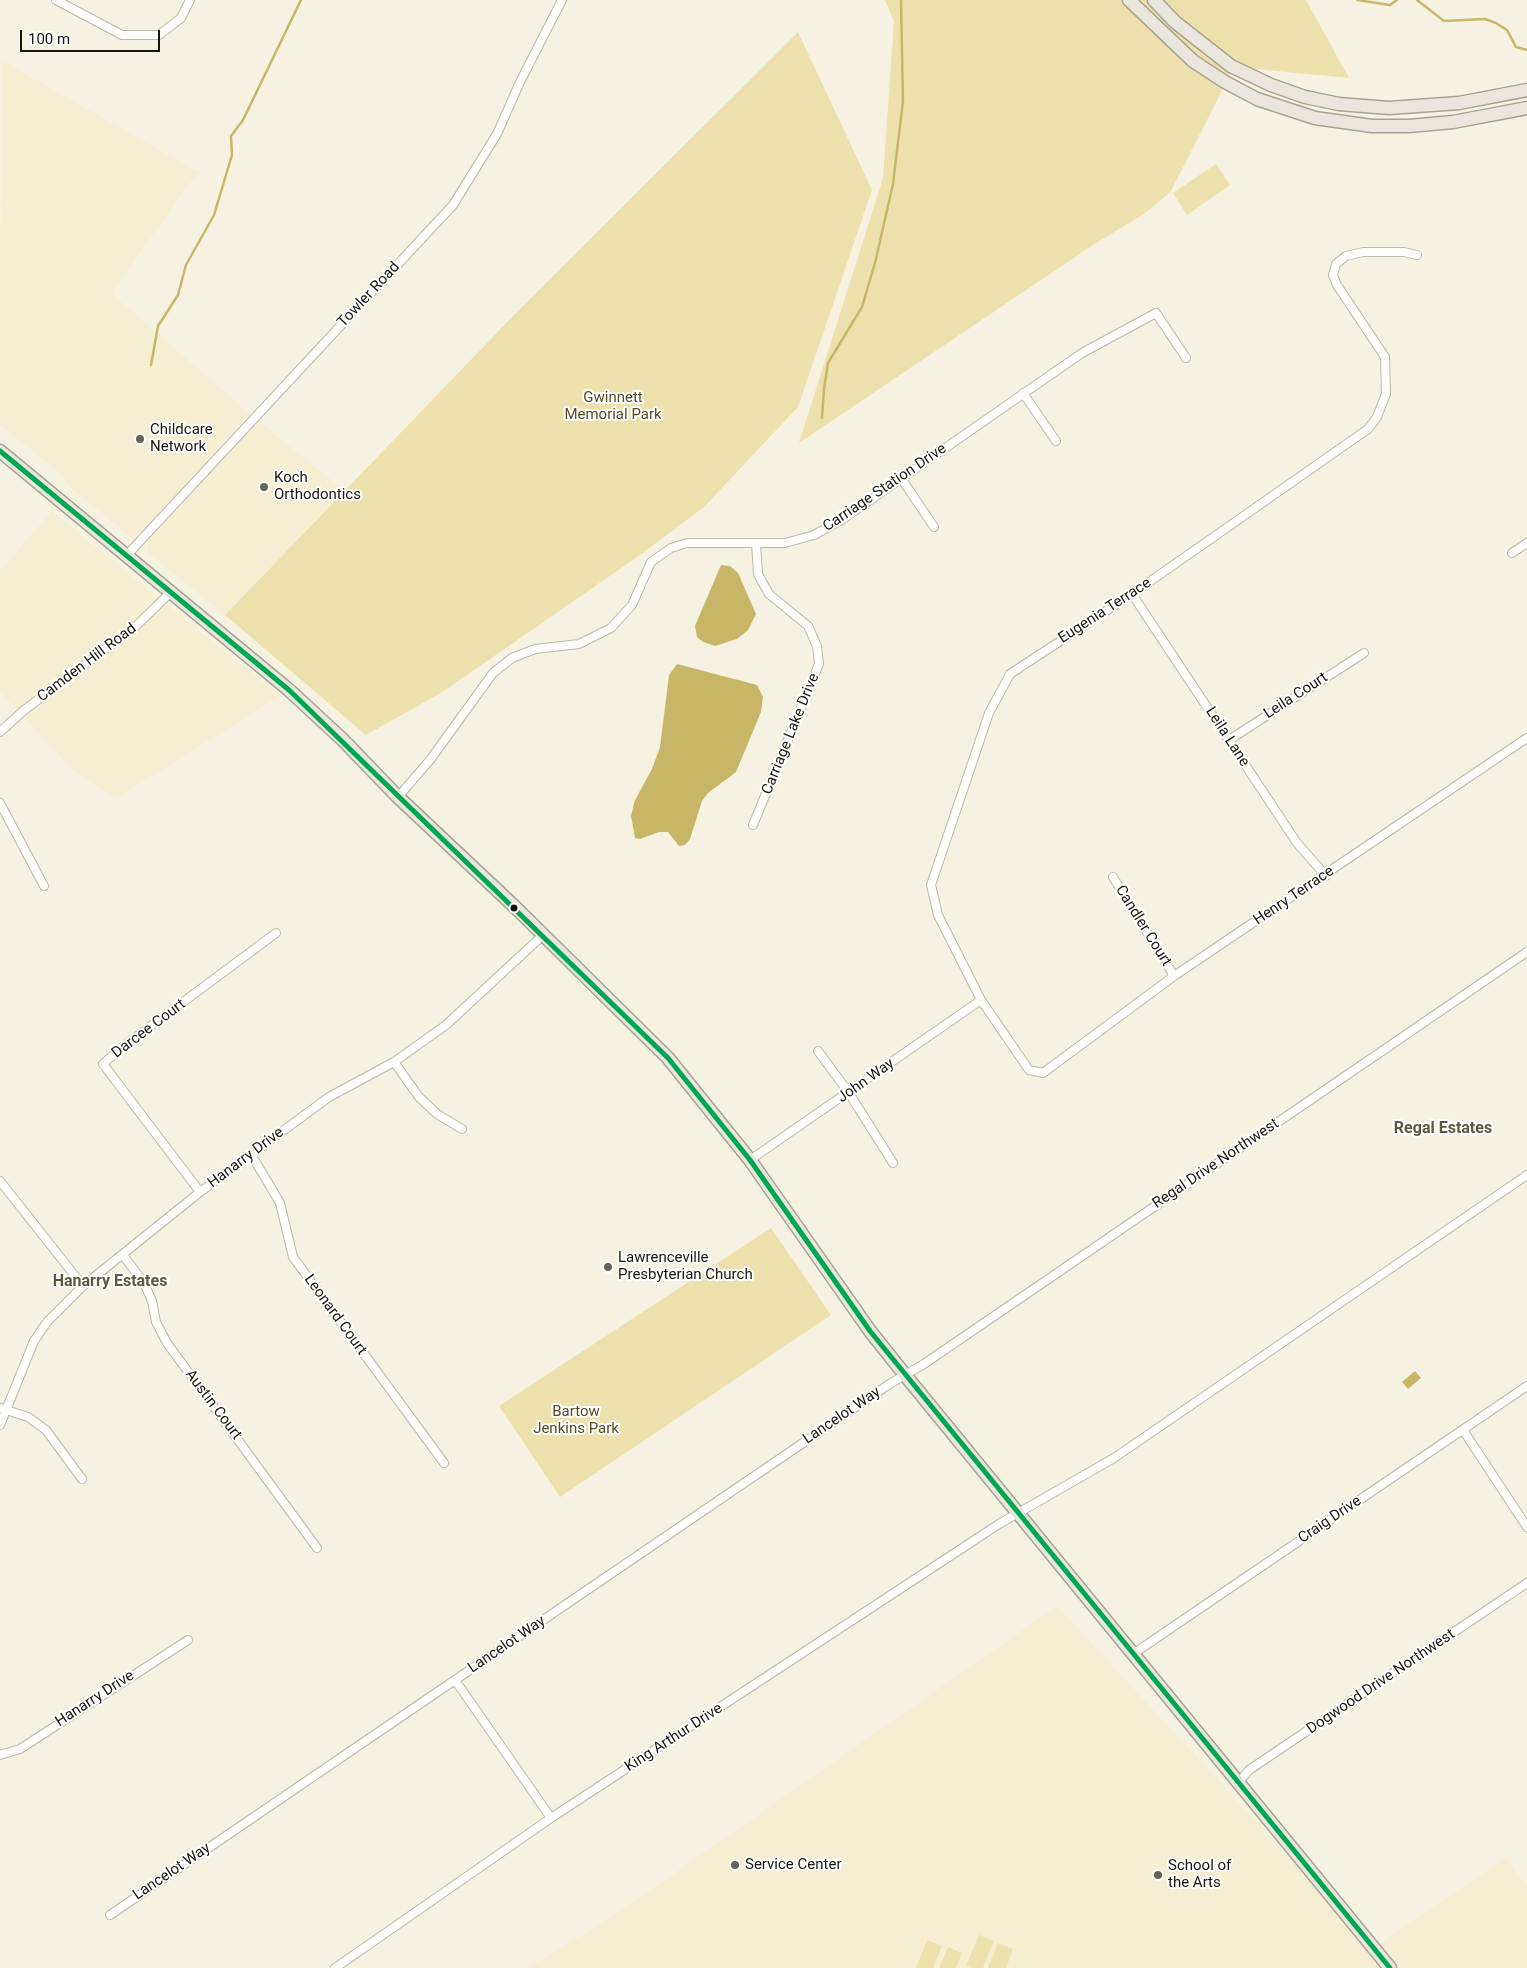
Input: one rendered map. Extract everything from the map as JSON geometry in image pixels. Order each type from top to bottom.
[{"type":"main road","points":[[1129,0],[1193,61],[1225,82],[1257,99],[1315,118],[1372,126],[1409,126],[1453,122],[1527,108]]},
{"type":"main road","points":[[1154,0],[1175,22],[1231,66],[1271,85],[1305,97],[1347,105],[1398,108],[1459,103],[1527,90]]},
{"type":"main road","points":[[0,451],[72,512],[172,591],[289,690],[343,740],[398,797],[516,908],[542,936],[668,1058],[750,1160],[870,1331],[1016,1514],[1390,1968]]},
{"type":"street","points":[[56,0],[122,36],[158,35],[181,18],[190,0]]},
{"type":"street","name":"Towler Road","points":[[127,555],[453,205],[497,134],[520,82],[562,0]]},
{"type":"street","name":"Eugenia Terrace","points":[[1064,1057],[1042,1073],[1029,1070],[981,1000],[938,915],[931,885],[989,713],[1010,674],[1132,594],[1327,459],[1372,423],[1377,417],[1386,394],[1385,357],[1337,286],[1333,275],[1336,264],[1346,256],[1354,254],[1404,252],[1417,255]]},
{"type":"street","name":"Carriage Station Drive","points":[[398,797],[430,760],[493,672],[512,658],[535,649],[579,644],[611,628],[632,605],[652,562],[671,548],[688,543],[785,543],[814,535],[843,519],[1082,353],[1156,313],[1186,358]]},
{"type":"street","points":[[1023,394],[1056,441]]},
{"type":"street","points":[[901,478],[934,527]]},
{"type":"street","name":"Carriage Lake Drive","points":[[753,825],[819,664],[817,646],[808,626],[769,594],[758,574],[756,543]]},
{"type":"street","points":[[1512,553],[1527,543]]},
{"type":"street","name":"Camden Hill Road","points":[[0,732],[23,711],[136,626],[172,591]]},
{"type":"street","name":"Leila Lane","points":[[1132,594],[1297,843],[1326,876]]},
{"type":"street","name":"Leila Court","points":[[1228,740],[1364,653]]},
{"type":"street","name":"Henry Terrace","points":[[1064,1057],[1174,976],[1326,876],[1527,738]]},
{"type":"street","points":[[0,803],[44,886]]},
{"type":"street","name":"Candler Court","points":[[1113,877],[1174,976]]},
{"type":"street","name":"Darcee Court","points":[[200,1192],[103,1064],[120,1049],[276,933]]},
{"type":"street","name":"Hanarry Drive","points":[[0,1425],[4,1409],[34,1341],[47,1322],[83,1286],[200,1192],[329,1097],[394,1062],[446,1025],[542,936]]},
{"type":"street","name":"Regal Drive Northwest","points":[[905,1375],[924,1364],[1527,952]]},
{"type":"street","name":"John Way","points":[[750,1160],[981,1000]]},
{"type":"street","points":[[818,1051],[849,1093],[893,1163]]},
{"type":"street","points":[[394,1062],[419,1097],[436,1114],[462,1129]]},
{"type":"street","name":"Leonard Court","points":[[251,1154],[280,1203],[293,1257],[444,1463]]},
{"type":"street","points":[[1016,1514],[1114,1458],[1527,1175]]},
{"type":"street","points":[[0,1181],[83,1286]]},
{"type":"street","name":"Austin Court","points":[[123,1255],[144,1283],[152,1301],[156,1322],[167,1343],[317,1548]]},
{"type":"street","name":"Lancelot Way","points":[[110,1915],[905,1375]]},
{"type":"street","name":"Craig Drive","points":[[1133,1654],[1527,1386]]},
{"type":"street","points":[[4,1409],[28,1417],[46,1430],[82,1479]]},
{"type":"street","points":[[1463,1430],[1527,1527]]},
{"type":"street","name":"King Arthur Drive","points":[[335,1968],[551,1818],[1016,1514]]},
{"type":"street","name":"Dogwood Drive Northwest","points":[[1238,1783],[1249,1770],[1527,1583]]},
{"type":"street","name":"Hanarry Drive","points":[[0,1754],[20,1748],[188,1640]]},
{"type":"street","points":[[455,1680],[551,1818]]},
{"type":"shaded area","points":[[1,60],[198,172],[111,293],[250,414],[139,534],[131,537],[71,488],[60,473],[0,425]]},
{"type":"shaded area","points":[[257,420],[344,490],[225,615],[148,553],[148,539]]},
{"type":"shaded area","points":[[52,511],[280,696],[117,798],[76,773],[0,692],[0,571]]},
{"type":"shaded area","points":[[721,565],[730,566],[738,573],[756,614],[748,630],[737,639],[715,646],[703,642],[697,637],[695,626]]},
{"type":"shaded area","points":[[677,664],[757,685],[763,697],[761,712],[736,772],[708,793],[702,801],[690,839],[685,845],[679,846],[668,832],[659,832],[640,839],[635,838],[631,816],[635,800],[652,769],[660,747],[669,675]]},
{"type":"shaded area","points":[[1415,1371],[1421,1378],[1408,1389],[1402,1382]]},
{"type":"shaded area","points":[[1057,1606],[1269,1835],[1370,1950],[1505,1858],[1527,1886],[1527,1968],[527,1968],[609,1919]]},
{"type":"green space","points":[[885,0],[1306,0],[1349,78],[1234,67],[1171,191],[1147,212],[1093,245],[799,443],[883,178],[894,21]]},
{"type":"green space","name":"Gwinnett Memorial Park","points":[[798,32],[872,190],[798,407],[704,507],[640,555],[441,693],[366,735],[225,615],[515,314]]},
{"type":"green space","points":[[1216,164],[1230,185],[1187,215],[1173,193]]},
{"type":"green space","name":"Bartow Jenkins Park","points":[[771,1228],[831,1315],[560,1497],[499,1406]]},
{"type":"green space","points":[[979,1935],[994,1941],[983,1968],[971,1968],[966,1966]]},
{"type":"green space","points":[[927,1940],[942,1946],[933,1968],[916,1968]]},
{"type":"green space","points":[[998,1943],[1013,1949],[1006,1968],[988,1968]]},
{"type":"green space","points":[[948,1947],[962,1953],[956,1968],[939,1968]]},
{"type":"waterway","points":[[151,365],[158,326],[178,295],[186,265],[214,215],[232,155],[231,136],[243,120],[301,0]]},
{"type":"waterway","points":[[822,418],[828,363],[862,307],[875,263],[893,184],[903,101],[901,0]]},
{"type":"waterway","points":[[1357,0],[1390,5],[1397,0]]},
{"type":"waterway","points":[[1417,0],[1444,21],[1485,19],[1496,23],[1507,30],[1516,47],[1527,50]]},
{"type":"transit line","points":[[0,451],[289,690],[668,1058],[750,1160],[870,1331],[1390,1968]]},
{"type":"place","name":"Childcare Network","points":[[140,439]]},
{"type":"place","name":"Koch Orthodontics","points":[[264,487]]},
{"type":"place","name":"Lawrenceville Presbyterian Church","points":[[608,1267]]},
{"type":"place","name":"Service Center","points":[[735,1865]]},
{"type":"place","name":"School of the Arts","points":[[1158,1875]]},
{"type":"district","name":"Regal Estates","points":[[1443,1129]]},
{"type":"district","name":"Hanarry Estates","points":[[110,1282]]}]
